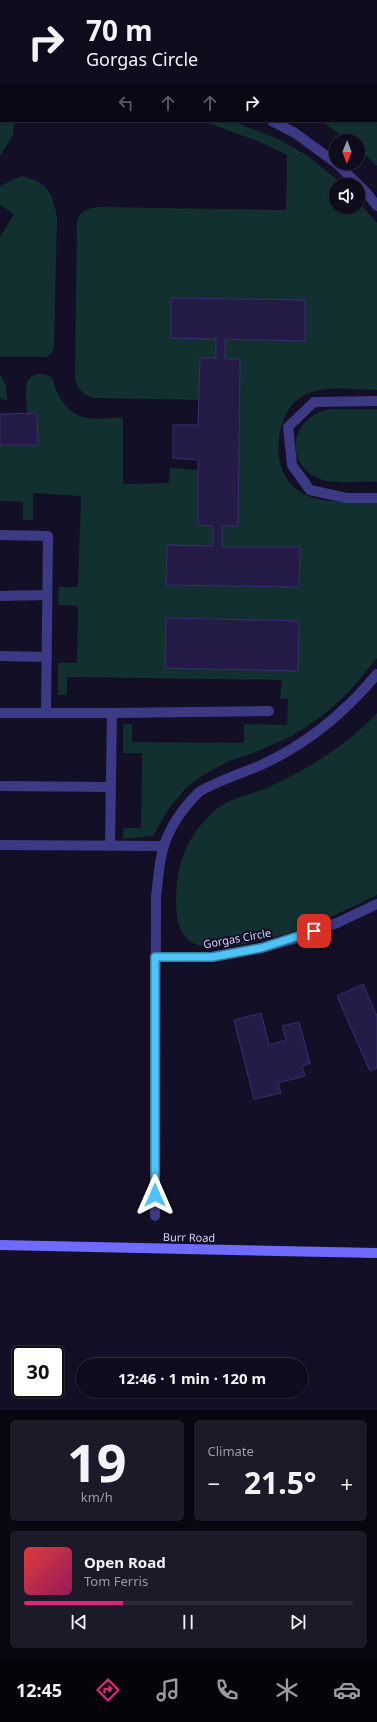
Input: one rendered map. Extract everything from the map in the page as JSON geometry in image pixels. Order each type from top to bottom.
[{"type":"street","points":[[274,122],[295,133],[329,158]]},
{"type":"street","points":[[343,170],[366,192],[377,206]]},
{"type":"street","points":[[377,401],[314,402],[288,427],[292,465],[310,490],[346,498],[377,498]]},
{"type":"street","points":[[0,535],[48,536],[46,713]]},
{"type":"street","points":[[0,596],[47,595]]},
{"type":"street","points":[[0,656],[47,657]]},
{"type":"street","points":[[155,1216],[156,897],[164,846],[179,815],[199,791],[260,766],[288,752],[338,716],[377,674]]},
{"type":"street","points":[[0,713],[112,714],[269,711]]},
{"type":"street","points":[[110,846],[112,714]]},
{"type":"street","points":[[0,786],[110,787]]},
{"type":"street","points":[[0,845],[164,846]]},
{"type":"street","name":"Gorgas Circle","points":[[155,957],[212,957],[261,948],[291,940],[337,923],[377,904]]},
{"type":"street","name":"Burr Road","points":[[0,1245],[377,1253]]},
{"type":"green space","points":[[0,122],[14,122],[13,135],[0,156]]},
{"type":"green space","points":[[205,122],[235,122],[278,139],[305,154],[335,178],[329,178],[329,214],[365,214],[365,209],[377,223],[377,390],[331,389],[316,391],[304,395],[289,409],[280,430],[278,442],[281,466],[285,477],[292,486],[302,493],[311,497],[329,501],[377,501],[377,658],[348,693],[322,716],[292,736],[256,752],[227,762],[201,776],[185,789],[167,811],[153,836],[123,839],[123,828],[141,828],[142,753],[123,753],[123,724],[132,724],[132,742],[244,743],[244,724],[287,725],[288,699],[280,699],[282,680],[67,677],[67,695],[58,695],[58,663],[77,663],[78,606],[58,605],[59,587],[78,587],[81,496],[33,493],[33,520],[23,520],[23,502],[0,501],[0,445],[37,445],[37,414],[27,413],[27,382],[34,375],[49,375],[53,379],[61,400],[70,410],[78,415],[94,419],[123,417],[123,484],[169,483],[170,468],[198,470],[198,525],[213,526],[213,546],[167,545],[166,585],[299,587],[300,547],[222,547],[222,526],[238,526],[240,359],[225,359],[225,339],[305,341],[171,298],[171,337],[216,339],[216,358],[200,358],[199,400],[93,398],[81,391],[75,379],[77,220],[83,212],[99,207],[286,210],[287,155],[260,142]],"holes":[[[166,618],[299,622],[298,670],[166,668]]]},
{"type":"green space","points":[[322,122],[377,122],[377,166],[365,155],[365,134],[339,134]]},
{"type":"green space","points":[[21,176],[37,181],[47,188],[53,200],[57,216],[54,347],[52,353],[46,357],[0,357],[0,237],[14,214],[0,205],[0,186]]},
{"type":"green space","points":[[0,374],[6,385],[7,400],[0,399]]},
{"type":"green space","points":[[330,409],[377,409],[377,482],[339,482],[324,480],[318,478],[307,470],[299,461],[296,451],[296,440],[300,429],[307,420],[317,413]]},
{"type":"green space","points":[[377,713],[377,895],[318,923],[261,941],[221,947],[204,946],[191,942],[186,938],[180,928],[177,916],[176,904],[178,874],[184,852],[202,823],[225,803],[271,786],[300,772],[341,745]]},
{"type":"building","points":[[171,298],[305,300],[305,341],[225,339],[225,359],[240,359],[238,526],[222,526],[222,547],[300,547],[299,587],[166,585],[167,545],[213,546],[213,526],[198,525],[198,460],[173,458],[173,425],[198,425],[200,358],[216,358],[216,339],[171,338]]},
{"type":"building","points":[[37,413],[38,445],[0,445],[0,414]]},
{"type":"building","points":[[166,618],[299,621],[298,671],[165,668]]},
{"type":"building","points":[[363,984],[377,1014],[377,1068],[370,1071],[337,996]]},
{"type":"building","points":[[261,1013],[269,1045],[286,1040],[282,1026],[299,1022],[310,1063],[302,1066],[305,1076],[278,1083],[281,1093],[254,1099],[234,1020]]},
{"type":"route","points":[[155,1195],[155,957],[212,957],[261,948],[291,940],[314,931]]}]
